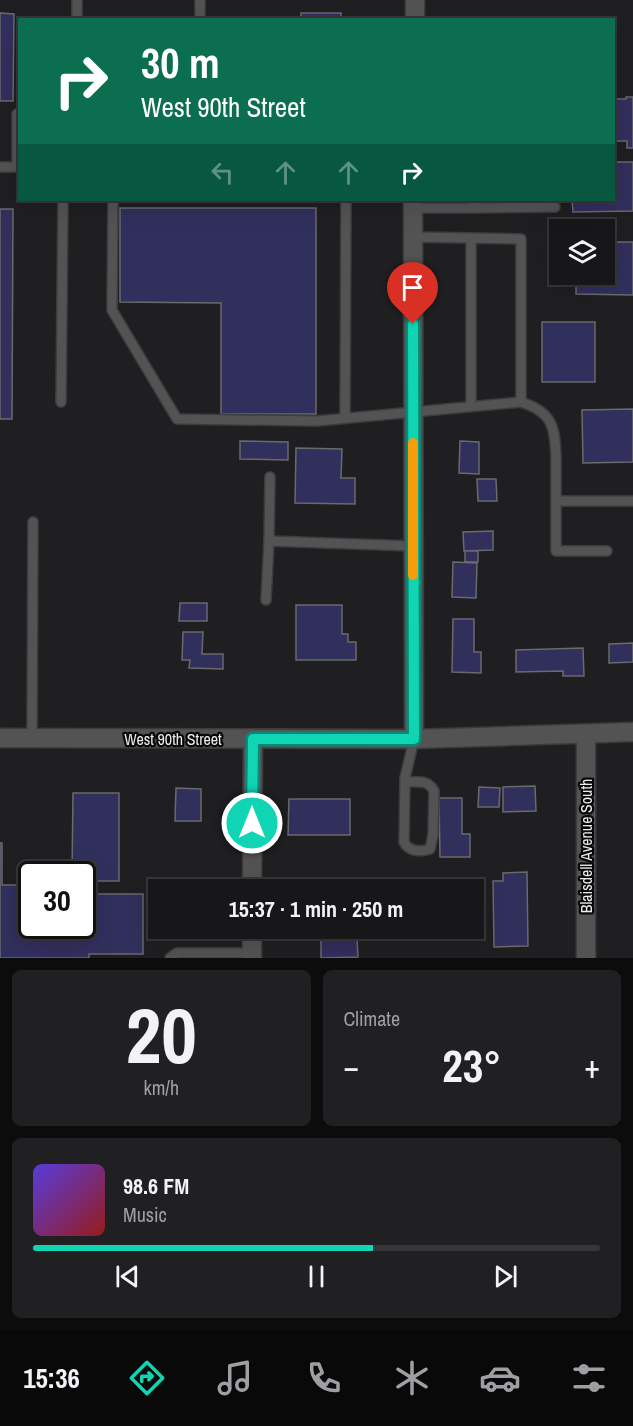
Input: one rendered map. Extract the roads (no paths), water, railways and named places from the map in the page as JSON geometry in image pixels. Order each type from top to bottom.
[{"type":"street","points":[[415,0],[415,18]]},
{"type":"street","points":[[413,204],[414,739]]},
{"type":"street","name":"West 90th Street","points":[[0,738],[414,739],[633,732]]},
{"type":"street","name":"Blaisdell Avenue South","points":[[586,735],[586,958]]},
{"type":"street","points":[[252,879],[253,739]]},
{"type":"street","points":[[252,939],[252,956]]},
{"type":"lane","points":[[77,0],[77,18]]},
{"type":"lane","points":[[200,0],[200,18]]},
{"type":"lane","points":[[0,167],[18,167],[18,114]]},
{"type":"lane","points":[[61,402],[63,201]]},
{"type":"lane","points":[[113,201],[112,309],[177,419],[317,421],[520,402],[535,407],[545,415],[553,425],[556,437],[556,551],[608,551]]},
{"type":"lane","points":[[345,417],[346,201]]},
{"type":"lane","points":[[413,204],[555,207]]},
{"type":"lane","points":[[413,237],[520,239],[520,402]]},
{"type":"lane","points":[[471,238],[471,406]]},
{"type":"lane","points":[[266,600],[270,477]]},
{"type":"lane","points":[[556,501],[633,501]]},
{"type":"lane","points":[[32,738],[33,522]]},
{"type":"lane","points":[[269,541],[413,546]]},
{"type":"lane","points":[[405,782],[425,782],[434,791],[433,835],[430,849],[412,850],[407,848],[404,842],[405,782],[414,739]]},
{"type":"lane","points":[[170,958],[177,953],[252,956]]}]
